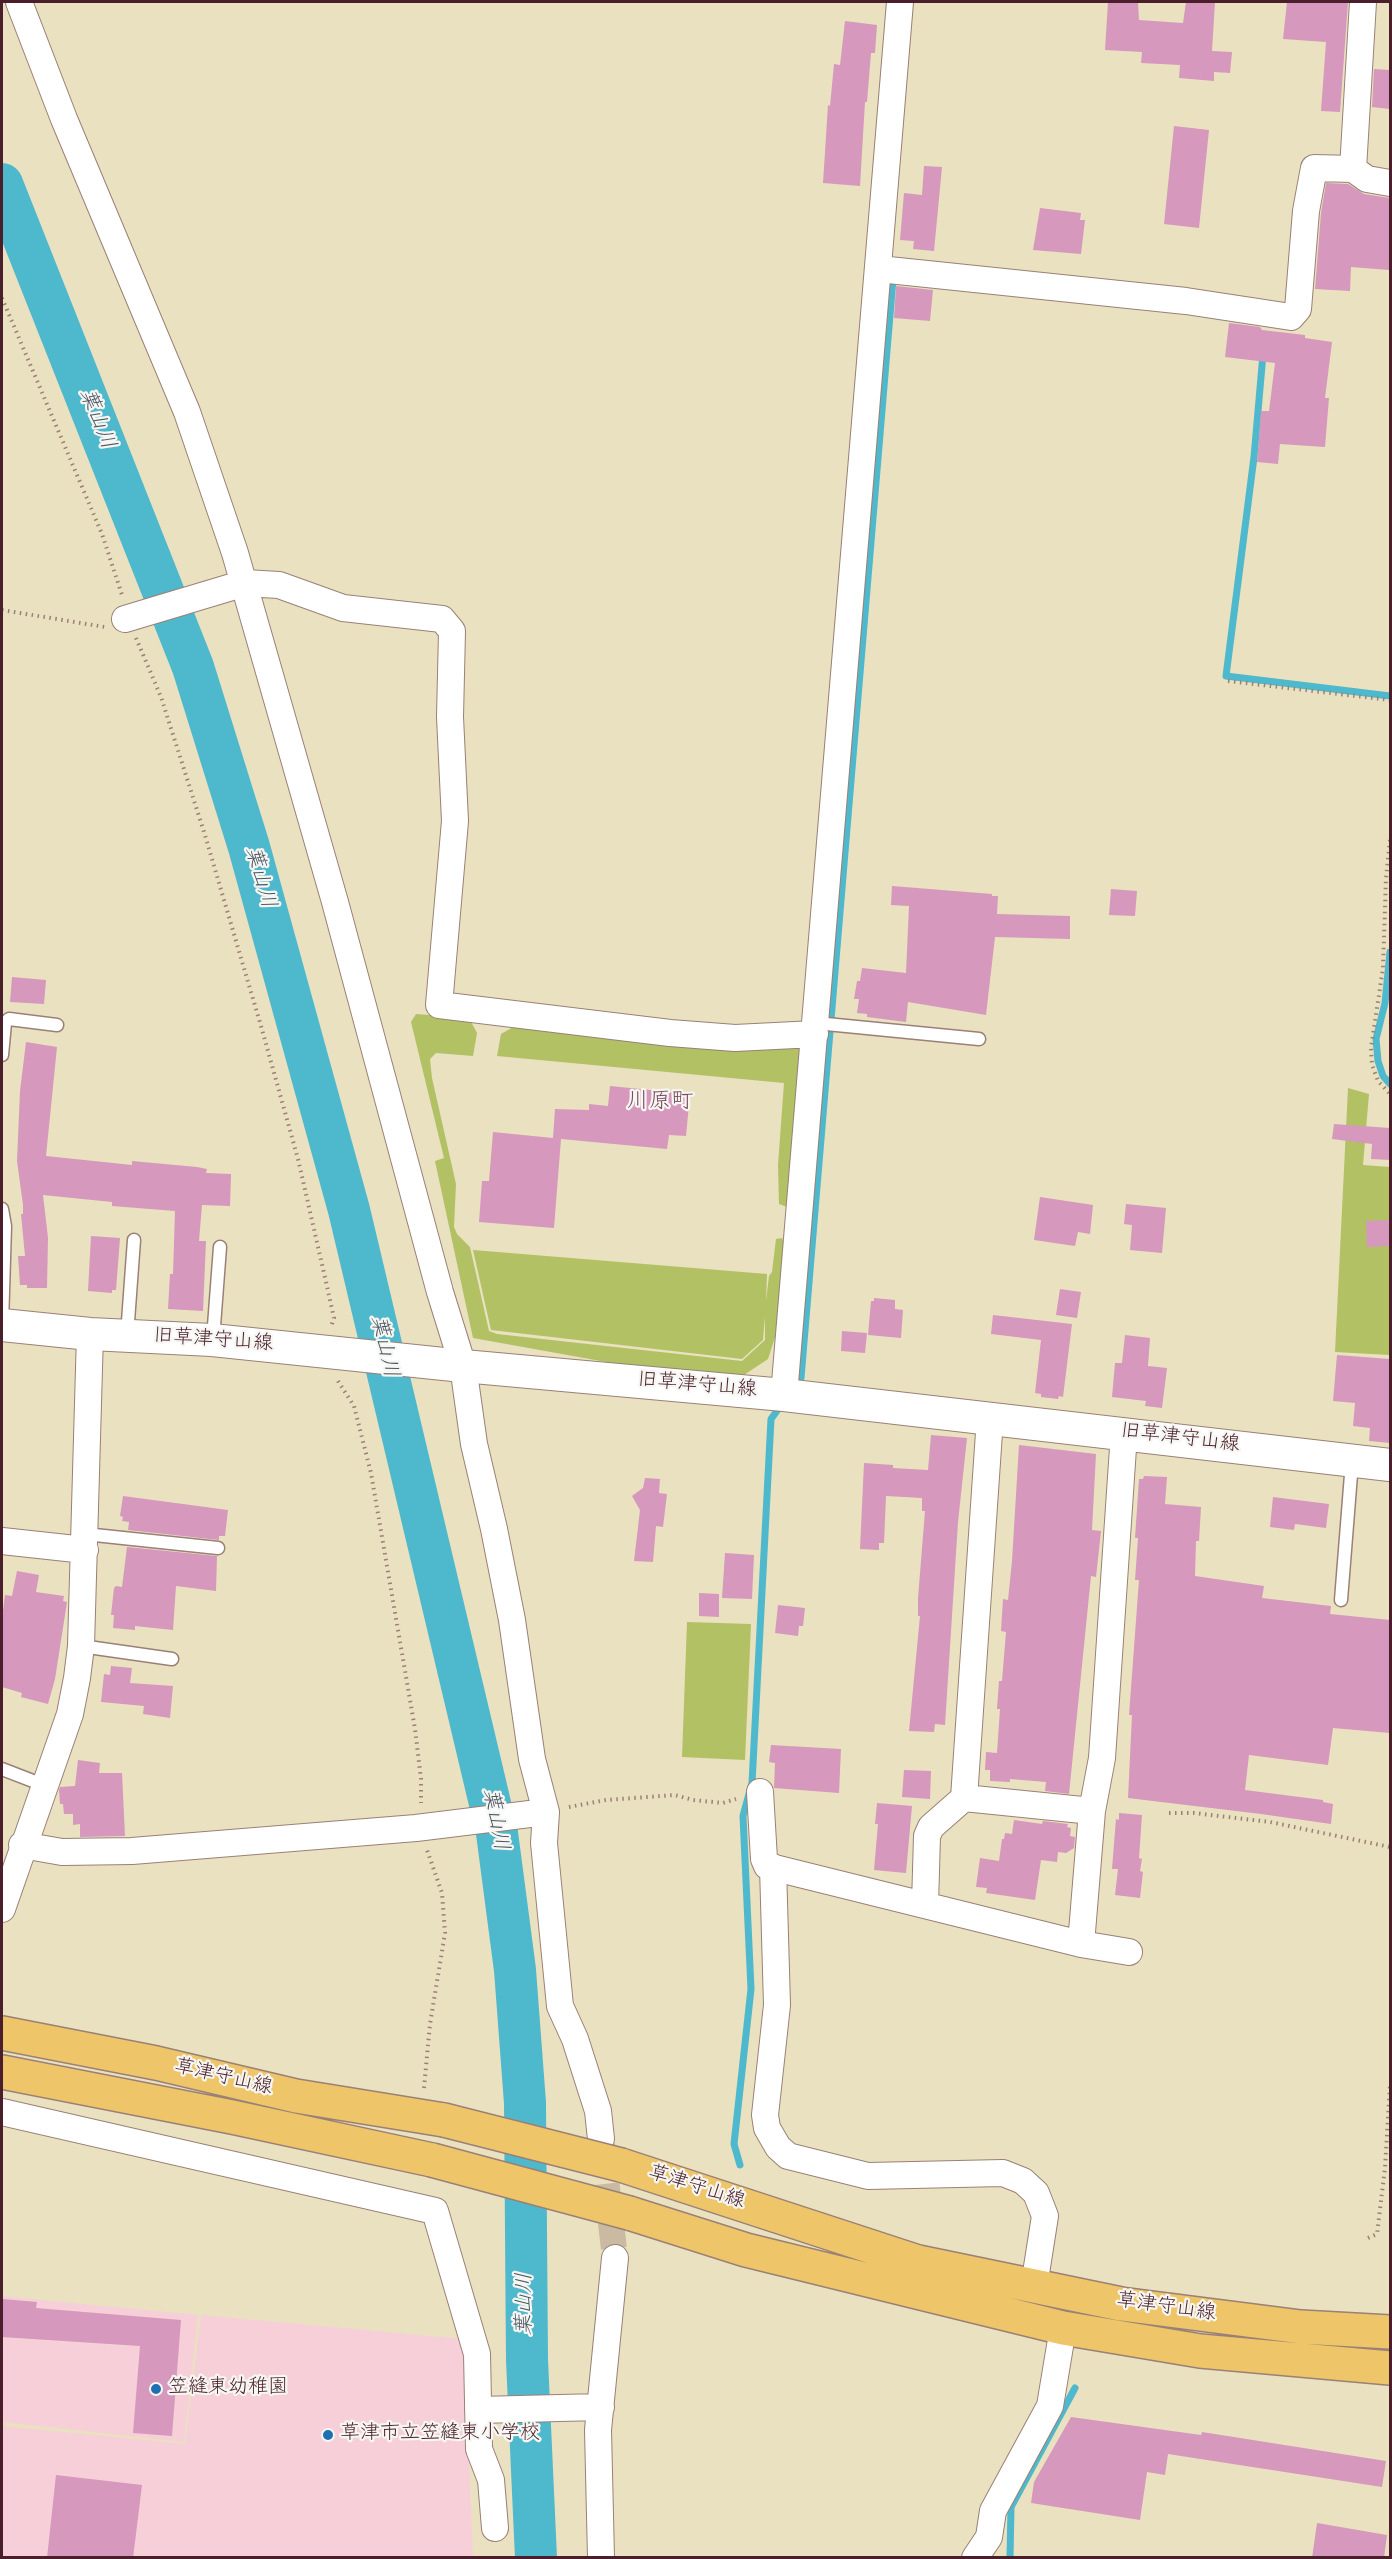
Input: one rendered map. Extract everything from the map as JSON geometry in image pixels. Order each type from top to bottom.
[{"type":"main road","name":"草津守山線","points":[[2,2033],[156,2063],[296,2096],[444,2120],[621,2165],[918,2262],[1132,2305],[1301,2327],[1390,2332]]},
{"type":"main road","name":"草津守山線","points":[[2,2068],[432,2160],[628,2213],[746,2250],[1063,2328],[1200,2351],[1390,2368]]},
{"type":"street","points":[[19,2],[64,119],[187,412],[241,583],[335,902],[440,1292],[494,1529],[512,1620],[532,1759],[546,1812],[544,1843],[560,2006],[575,2039],[598,2111],[601,2139]]},
{"type":"street","points":[[784,1395],[900,2]]},
{"type":"street","points":[[1353,169],[1363,2]]},
{"type":"street","points":[[879,269],[1186,301],[1291,317],[1298,309],[1306,211],[1314,168],[1353,169],[1368,178],[1390,183]]},
{"type":"street","points":[[130,618],[241,583],[279,585],[343,608],[442,619],[452,631],[450,717],[455,821],[439,1005],[670,1033],[735,1038],[815,1028]]},
{"type":"street","name":"旧草津守山線","points":[[2,1325],[90,1334],[212,1340],[458,1366],[784,1395],[1390,1465]]},
{"type":"street","points":[[2,1909],[22,1845],[46,1786],[70,1714],[81,1646],[90,1334]]},
{"type":"street","points":[[925,1905],[927,1836],[931,1827],[964,1798],[990,1418]]},
{"type":"street","points":[[1081,1944],[1092,1811],[1102,1758],[1124,1433]]},
{"type":"street","points":[[2,1541],[85,1542]]},
{"type":"street","points":[[760,1792],[764,1859],[767,1866],[1081,1944],[1129,1952]]},
{"type":"street","points":[[964,1798],[1092,1811]]},
{"type":"street","points":[[22,1845],[62,1852],[132,1851],[420,1828],[546,1812]]},
{"type":"street","points":[[773,1867],[777,2005],[765,2115],[767,2128],[778,2147],[788,2156],[868,2176],[1003,2173],[1023,2181],[1036,2193],[1045,2216],[1034,2286]]},
{"type":"street","points":[[2,2068],[2,2112],[435,2211],[477,2354],[479,2449],[490,2480],[495,2528]]},
{"type":"street","points":[[601,2558],[598,2441],[615,2258]]},
{"type":"street","points":[[975,2558],[989,2537],[993,2511],[1050,2406],[1063,2328]]},
{"type":"street","points":[[478,2410],[601,2407]]},
{"type":"lane","points":[[2,1055],[5,1023],[9,1020],[57,1025]]},
{"type":"lane","points":[[815,1028],[979,1039]]},
{"type":"lane","points":[[2,1209],[5,1226],[2,1325]]},
{"type":"lane","points":[[127,1336],[134,1240]]},
{"type":"lane","points":[[212,1340],[220,1247]]},
{"type":"lane","points":[[1341,1600],[1352,1461]]},
{"type":"lane","points":[[85,1542],[218,1548]]},
{"type":"lane","points":[[81,1646],[172,1659]]},
{"type":"lane","points":[[2,1769],[46,1786]]},
{"type":"path","points":[[2,298],[102,534],[140,646],[162,697],[211,855],[298,1159],[334,1317],[330,1353],[354,1406],[371,1473],[422,1779],[420,1828],[442,1893],[445,1933],[430,2024],[424,2088]]},
{"type":"path","points":[[2,610],[105,627],[130,618]]},
{"type":"path","points":[[1228,681],[1390,700]]},
{"type":"path","points":[[1390,840],[1386,878],[1383,968],[1371,1048],[1372,1065],[1378,1081],[1390,1094]]},
{"type":"path","points":[[546,1812],[606,1800],[675,1795],[693,1800],[723,1803],[760,1792]]},
{"type":"path","points":[[1169,1813],[1194,1813],[1270,1822],[1390,1847]]},
{"type":"path","points":[[1368,2238],[1377,2234],[1385,2168],[1390,2085]]},
{"type":"shaded area","points":[[2,2296],[198,2315],[184,2442],[2,2422]]},
{"type":"shaded area","name":"草津市立笠縫東小学校","points":[[201,2315],[464,2339],[473,2557],[2,2557],[2,2426],[185,2444]]},
{"type":"green space","points":[[416,1014],[469,1018],[477,1033],[473,1056],[436,1053],[430,1059],[432,1078],[456,1184],[454,1227],[457,1234],[470,1247],[489,1331],[497,1334],[742,1361],[765,1340],[765,1316],[763,1340],[742,1359],[491,1330],[473,1250],[767,1274],[766,1301],[776,1239],[782,1238],[784,1244],[777,1331],[768,1359],[744,1375],[634,1367],[473,1338],[435,1161],[444,1158],[411,1022]]},
{"type":"green space","points":[[515,1026],[801,1046],[787,1207],[779,1204],[778,1165],[784,1083],[497,1056],[501,1034]]},
{"type":"green space","points":[[1348,1088],[1369,1094],[1363,1165],[1390,1167],[1390,1355],[1335,1352]]},
{"type":"green space","points":[[687,1622],[751,1624],[745,1760],[682,1757]]},
{"type":"building","points":[[1108,2],[1138,2],[1139,20],[1183,23],[1186,2],[1215,2],[1212,51],[1232,52],[1230,73],[1214,72],[1214,81],[1179,78],[1180,65],[1141,63],[1142,52],[1105,50]]},
{"type":"building","points":[[1287,2],[1348,2],[1340,112],[1321,111],[1326,42],[1283,39]]},
{"type":"building","points":[[845,21],[877,25],[875,53],[871,53],[867,102],[865,102],[860,186],[823,183],[828,105],[830,106],[834,64],[840,65]]},
{"type":"building","points":[[1374,69],[1390,70],[1390,109],[1372,107]]},
{"type":"building","points":[[1174,126],[1209,130],[1199,228],[1164,224]]},
{"type":"building","points":[[924,166],[942,167],[934,251],[913,249],[914,241],[900,240],[904,193],[922,195]]},
{"type":"building","points":[[1326,183],[1348,184],[1364,194],[1390,198],[1389,270],[1351,267],[1350,291],[1315,289],[1321,213]]},
{"type":"building","points":[[1040,208],[1081,213],[1080,220],[1085,220],[1081,254],[1033,250]]},
{"type":"building","points":[[896,286],[933,290],[930,321],[894,318]]},
{"type":"building","points":[[1229,323],[1305,335],[1305,338],[1332,342],[1325,398],[1329,398],[1325,447],[1280,444],[1278,464],[1257,462],[1261,411],[1269,411],[1275,363],[1225,357]]},
{"type":"building","points":[[892,886],[992,894],[992,896],[998,896],[997,914],[1070,916],[1070,939],[995,937],[986,1015],[908,1002],[906,1022],[867,1017],[867,1014],[857,1013],[859,999],[854,999],[862,968],[906,973],[909,906],[891,905]]},
{"type":"building","points":[[1111,889],[1137,891],[1135,916],[1109,915]]},
{"type":"building","points":[[12,977],[46,980],[44,1004],[10,1002]]},
{"type":"building","points":[[26,1042],[57,1047],[46,1156],[132,1165],[132,1161],[197,1167],[207,1169],[206,1173],[231,1174],[230,1206],[202,1205],[199,1241],[206,1241],[203,1311],[168,1309],[170,1274],[173,1274],[175,1211],[112,1206],[112,1202],[43,1195],[48,1238],[47,1288],[27,1288],[27,1285],[20,1285],[18,1256],[25,1256],[21,1214],[23,1214],[23,1205],[17,1161],[20,1091]]},
{"type":"building","points":[[610,1086],[690,1094],[686,1136],[669,1135],[667,1149],[561,1139],[554,1228],[479,1222],[482,1181],[489,1181],[493,1132],[553,1138],[555,1109],[589,1110],[589,1104],[608,1106]]},
{"type":"building","points":[[1334,1124],[1390,1128],[1390,1160],[1371,1159],[1372,1144],[1332,1139]]},
{"type":"building","points":[[1040,1197],[1093,1205],[1090,1234],[1078,1232],[1075,1246],[1034,1240]]},
{"type":"building","points":[[1126,1204],[1166,1208],[1162,1253],[1130,1250],[1132,1225],[1124,1224]]},
{"type":"building","points":[[1390,1220],[1390,1246],[1367,1247],[1366,1221]]},
{"type":"building","points":[[91,1236],[120,1238],[116,1290],[112,1290],[112,1293],[88,1291]]},
{"type":"building","points":[[1060,1289],[1081,1292],[1077,1318],[1056,1315]]},
{"type":"building","points":[[874,1298],[895,1300],[895,1309],[903,1310],[901,1338],[868,1335],[871,1301],[874,1301]]},
{"type":"building","points":[[993,1315],[1072,1324],[1063,1397],[1059,1396],[1058,1399],[1041,1397],[1041,1394],[1035,1393],[1041,1340],[991,1334]]},
{"type":"building","points":[[842,1331],[867,1333],[865,1353],[841,1351]]},
{"type":"building","points":[[1125,1335],[1150,1338],[1148,1366],[1167,1368],[1162,1408],[1145,1406],[1146,1401],[1112,1397],[1115,1363],[1122,1363]]},
{"type":"building","points":[[1337,1355],[1390,1359],[1390,1443],[1369,1441],[1370,1428],[1353,1426],[1355,1403],[1333,1401]]},
{"type":"building","points":[[931,1435],[967,1438],[958,1522],[945,1725],[935,1724],[934,1732],[909,1731],[920,1616],[918,1616],[918,1598],[925,1511],[922,1511],[922,1498],[886,1496],[884,1543],[879,1543],[879,1550],[860,1549],[864,1463],[893,1465],[893,1468],[928,1470]]},
{"type":"building","points":[[1019,1445],[1096,1454],[1092,1530],[1101,1531],[1096,1577],[1091,1576],[1069,1794],[1045,1791],[1046,1782],[1010,1779],[1010,1782],[990,1781],[990,1770],[985,1770],[986,1752],[997,1753],[999,1681],[1002,1681],[1006,1632],[1001,1631],[1003,1599],[1008,1600]]},
{"type":"building","points":[[1144,1476],[1167,1477],[1165,1504],[1201,1507],[1199,1541],[1196,1541],[1195,1576],[1264,1586],[1262,1598],[1331,1606],[1330,1614],[1390,1620],[1390,1733],[1333,1728],[1328,1765],[1249,1755],[1245,1790],[1323,1800],[1323,1802],[1333,1804],[1331,1824],[1128,1798],[1132,1715],[1129,1715],[1139,1580],[1135,1580],[1138,1538],[1135,1538],[1139,1479],[1143,1479]]},
{"type":"building","points":[[645,1478],[660,1479],[659,1493],[667,1494],[663,1527],[656,1526],[653,1562],[634,1561],[640,1510],[632,1496],[643,1488]]},
{"type":"building","points":[[123,1496],[228,1510],[225,1536],[219,1536],[219,1540],[128,1530],[129,1522],[122,1521],[123,1517],[120,1516]]},
{"type":"building","points":[[1273,1497],[1329,1504],[1326,1528],[1295,1524],[1294,1530],[1270,1527]]},
{"type":"building","points":[[127,1547],[217,1556],[216,1591],[176,1586],[173,1630],[135,1626],[135,1630],[113,1628],[114,1615],[111,1615],[114,1588],[122,1587]]},
{"type":"building","points":[[725,1553],[754,1555],[752,1599],[722,1598]]},
{"type":"building","points":[[17,1571],[39,1575],[36,1592],[64,1596],[63,1601],[67,1602],[55,1679],[48,1704],[21,1697],[22,1693],[2,1687],[2,1618],[5,1595],[12,1596]]},
{"type":"building","points":[[699,1593],[719,1594],[719,1617],[699,1616]]},
{"type":"building","points":[[778,1605],[805,1608],[803,1626],[799,1626],[798,1636],[775,1633]]},
{"type":"building","points":[[111,1666],[132,1668],[130,1683],[173,1686],[170,1718],[143,1714],[144,1706],[101,1702],[104,1674],[110,1675]]},
{"type":"building","points":[[771,1745],[841,1749],[839,1793],[774,1788],[775,1763],[769,1762]]},
{"type":"building","points":[[78,1760],[100,1763],[99,1773],[122,1773],[125,1836],[80,1837],[80,1824],[73,1825],[73,1814],[64,1814],[63,1804],[60,1804],[59,1790],[60,1787],[75,1786]]},
{"type":"building","points":[[904,1770],[931,1771],[930,1799],[902,1797]]},
{"type":"building","points":[[877,1803],[912,1806],[906,1873],[874,1870],[878,1824],[875,1824]]},
{"type":"building","points":[[1119,1813],[1142,1815],[1139,1858],[1142,1859],[1140,1871],[1143,1872],[1140,1898],[1115,1895],[1118,1869],[1112,1869],[1116,1819],[1119,1820]]},
{"type":"building","points":[[1014,1820],[1042,1824],[1043,1821],[1068,1824],[1067,1827],[1071,1828],[1070,1836],[1075,1837],[1074,1848],[1066,1853],[1058,1852],[1057,1862],[1041,1860],[1035,1900],[986,1893],[987,1888],[976,1887],[980,1858],[999,1861],[1002,1839],[1005,1833],[1012,1834]]},
{"type":"building","name":"笠縫東幼稚園","points":[[2,2299],[37,2302],[36,2308],[181,2320],[172,2436],[133,2433],[140,2346],[2,2337]]},
{"type":"building","points":[[1071,2417],[1201,2435],[1202,2432],[1386,2461],[1382,2487],[1168,2454],[1165,2475],[1147,2472],[1140,2520],[1031,2503],[1034,2482]]},
{"type":"building","points":[[56,2475],[142,2485],[133,2558],[47,2558]]},
{"type":"building","points":[[1317,2523],[1387,2535],[1384,2558],[1312,2558]]},
{"type":"waterway","name":"葉山川","points":[[2,184],[193,667],[249,847],[349,1210],[497,1833],[515,1970],[525,2103],[527,2360],[536,2558]]},
{"type":"waterway","points":[[794,1387],[801,1378],[893,279],[895,279]]},
{"type":"waterway","points":[[1263,354],[1254,457],[1226,676],[1390,696]]},
{"type":"waterway","points":[[1390,952],[1385,1003],[1376,1039],[1378,1061],[1383,1076],[1390,1084]]},
{"type":"waterway","points":[[740,2165],[734,2144],[751,1989],[743,1816],[752,1783],[771,1419],[782,1404]]},
{"type":"waterway","points":[[1010,2558],[1011,2507],[1075,2388]]},
{"type":"tunnel","points":[[602,2145],[615,2258]]},
{"type":"place","name":"笠縫東幼稚園","points":[[156,2389]]},
{"type":"place","name":"草津市立笠縫東小学校","points":[[328,2435]]},
{"type":"district","name":"川原町","points":[[660,1104]]}]
